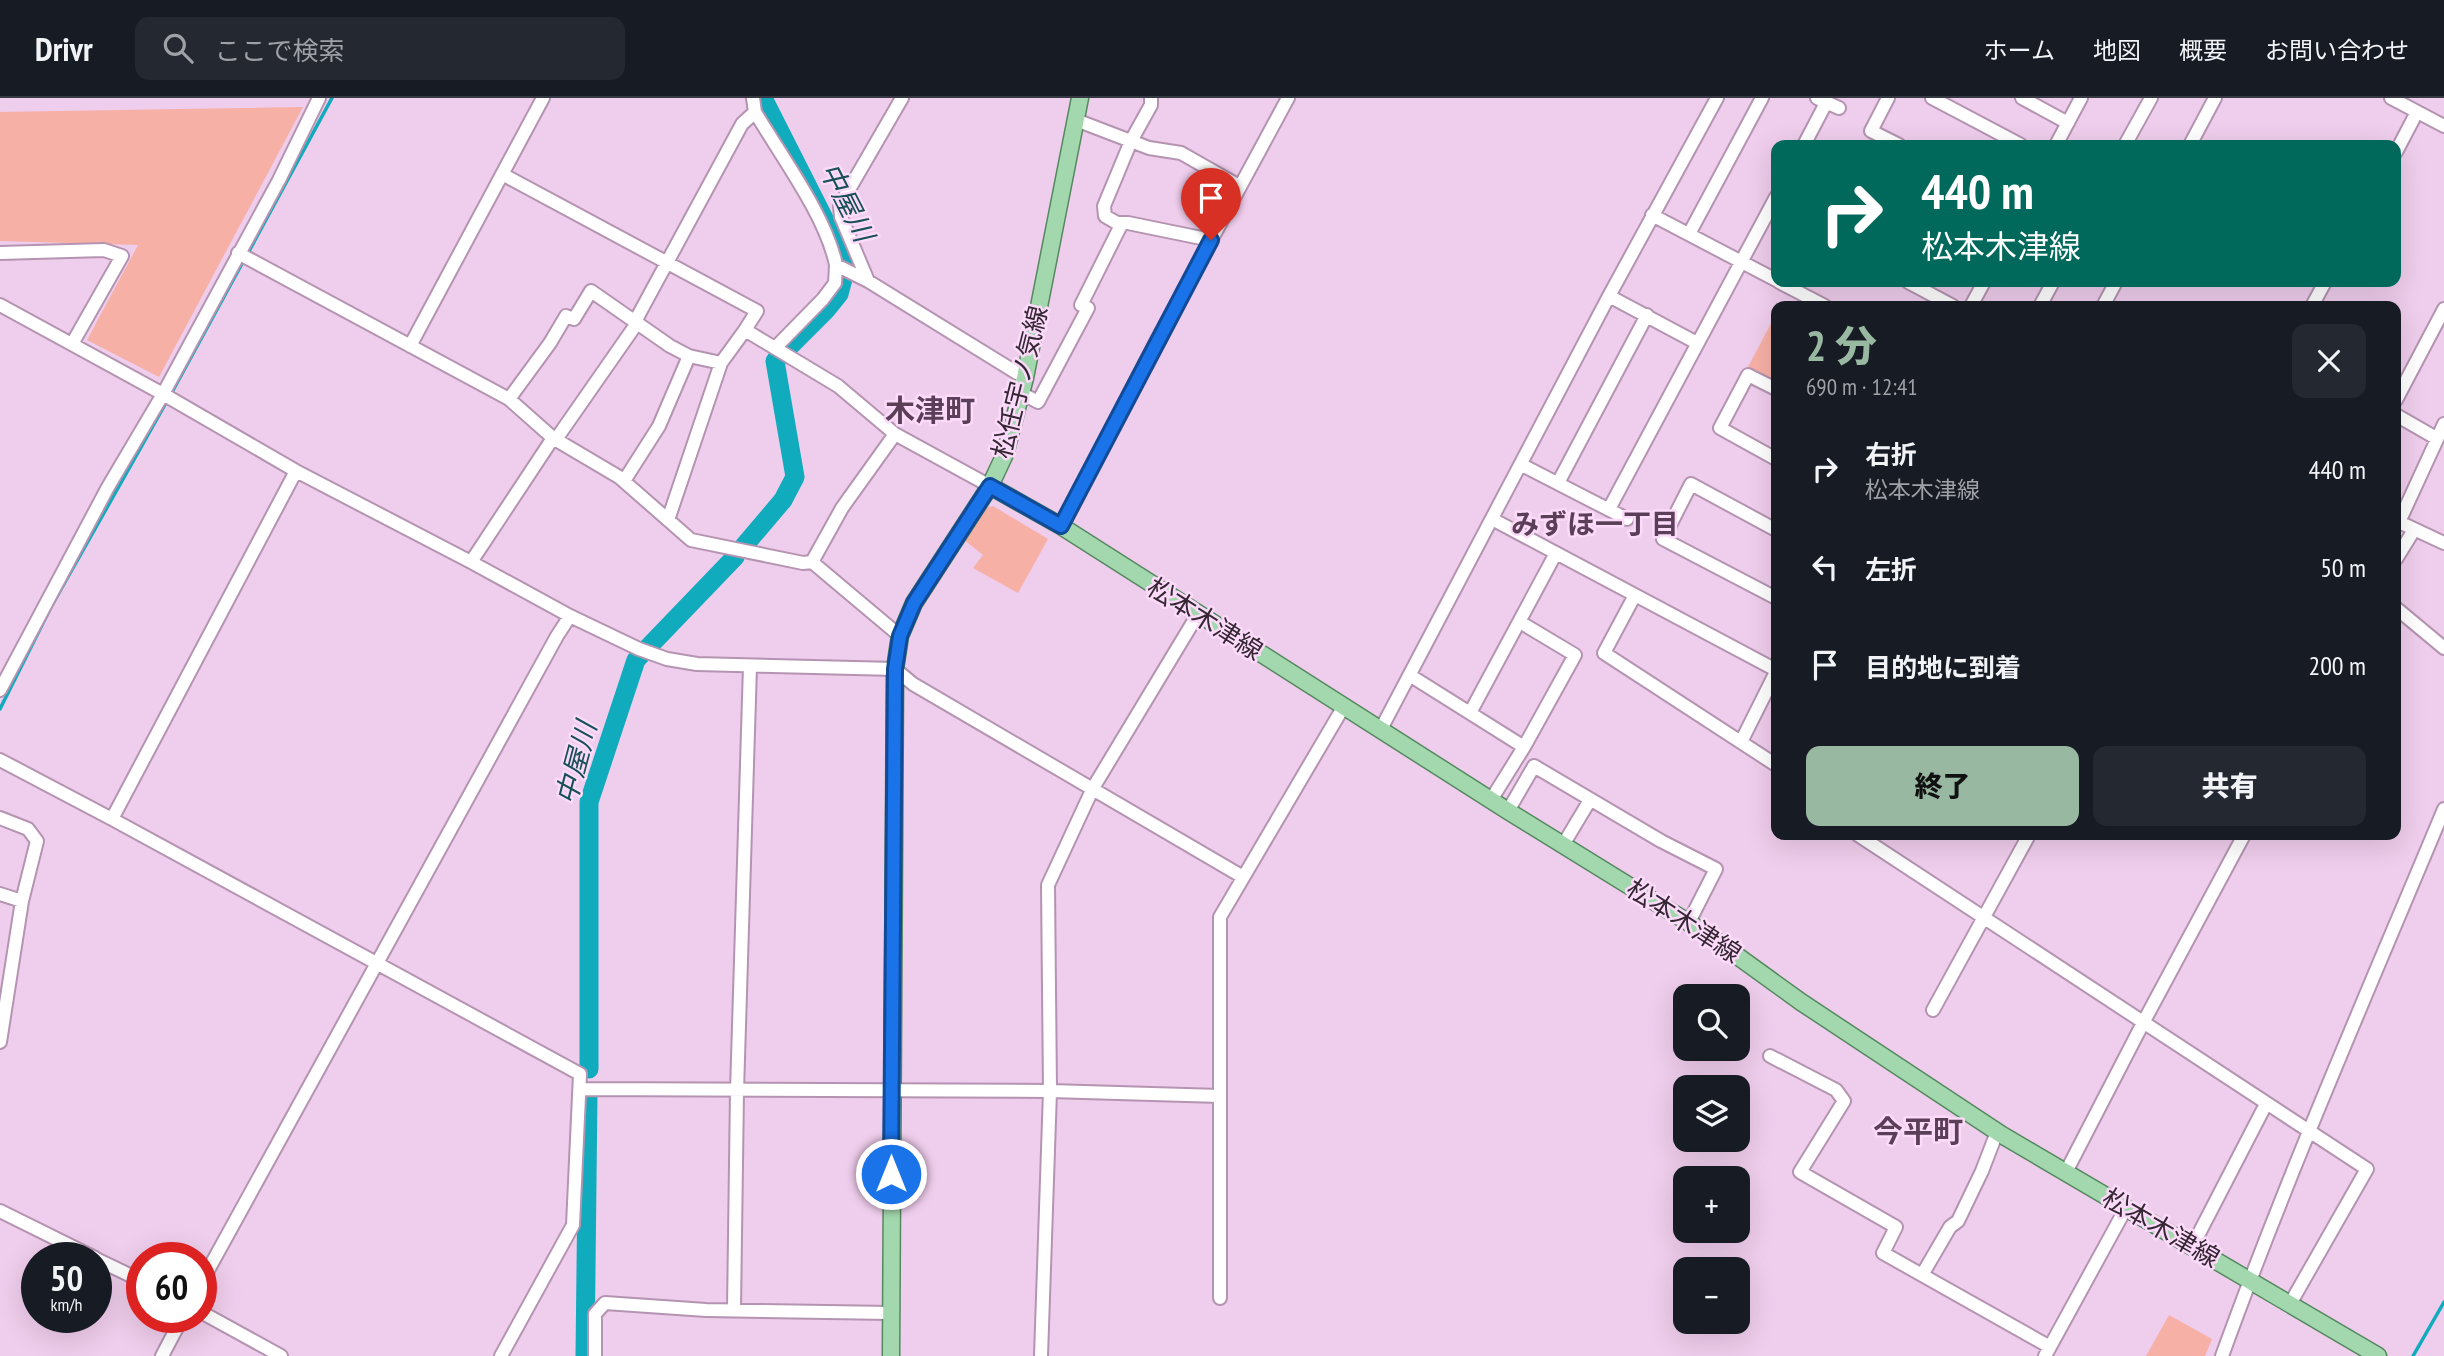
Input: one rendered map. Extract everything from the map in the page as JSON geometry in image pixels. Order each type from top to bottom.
[{"type":"main road","name":"松任宇ノ気線","points":[[891,1356],[895,669],[900,636],[914,603],[990,486],[1005,454],[1023,385],[1080,98]]},
{"type":"main road","name":"松本木津線","points":[[990,486],[1061,526],[1508,811],[1689,922],[1753,965],[1801,1002],[1997,1132],[2378,1356]]},
{"type":"street","points":[[0,690],[108,487],[167,396],[243,256],[319,98]]},
{"type":"street","points":[[410,346],[543,98]]},
{"type":"street","points":[[753,98],[755,113],[813,208],[833,252],[844,269],[868,281],[1023,385],[1038,402],[1122,223]]},
{"type":"street","points":[[868,281],[841,217],[840,205],[902,98]]},
{"type":"street","points":[[1151,98],[1151,105],[1104,206],[1105,216],[1117,223],[1211,240]]},
{"type":"street","points":[[1061,526],[1288,98]]},
{"type":"street","points":[[1381,729],[1652,215],[1717,98]]},
{"type":"street","points":[[1689,234],[1762,98]]},
{"type":"street","points":[[1888,98],[1871,131],[1889,140]]},
{"type":"street","points":[[1932,98],[2012,140]]},
{"type":"street","points":[[2022,98],[2068,123]]},
{"type":"street","points":[[2059,140],[2081,98]]},
{"type":"street","points":[[2128,140],[2151,98]]},
{"type":"street","points":[[2193,140],[2215,98]]},
{"type":"street","points":[[2391,98],[2444,126]]},
{"type":"street","points":[[1807,140],[1827,103]]},
{"type":"street","points":[[2401,142],[2417,112]]},
{"type":"street","points":[[471,562],[553,438],[559,435],[635,326],[742,124],[755,113]]},
{"type":"street","points":[[1076,121],[1149,148],[1181,153],[1239,186]]},
{"type":"street","points":[[502,174],[757,311],[722,363],[668,520]]},
{"type":"street","points":[[1609,509],[1771,206]]},
{"type":"street","points":[[1652,215],[1771,278]]},
{"type":"street","points":[[0,253],[104,250],[122,256],[72,344]]},
{"type":"street","points":[[243,256],[509,400],[553,438],[624,481],[691,540],[803,563],[812,562],[900,636]]},
{"type":"street","points":[[781,352],[844,269]]},
{"type":"street","points":[[1789,287],[1815,301]]},
{"type":"street","points":[[1917,287],[1944,301]]},
{"type":"street","points":[[509,400],[566,316],[573,319],[592,291],[670,346],[689,356],[722,363]]},
{"type":"street","points":[[1609,296],[1697,343]]},
{"type":"street","points":[[0,305],[167,396],[296,471],[570,616],[644,651],[667,659],[697,664],[895,669],[913,684],[1243,877]]},
{"type":"street","points":[[2401,391],[2444,309]]},
{"type":"street","points":[[1558,483],[1647,314]]},
{"type":"street","points":[[745,330],[838,386],[895,434],[990,486]]},
{"type":"street","points":[[624,481],[659,426],[689,356]]},
{"type":"street","points":[[1771,386],[1748,374],[1720,428],[1771,456]]},
{"type":"street","points":[[2401,418],[2436,438]]},
{"type":"street","points":[[2401,517],[2444,424]]},
{"type":"street","points":[[812,562],[842,508],[895,434]]},
{"type":"street","points":[[1522,465],[1627,519]]},
{"type":"street","points":[[113,819],[296,471]]},
{"type":"street","points":[[1771,527],[1691,484],[1663,539],[1771,595]]},
{"type":"street","points":[[1492,519],[1771,668]]},
{"type":"street","points":[[2401,523],[2444,543]]},
{"type":"street","points":[[2401,551],[2414,530]]},
{"type":"street","points":[[1470,713],[1556,553]]},
{"type":"street","points":[[1635,595],[1604,653],[1771,762]]},
{"type":"street","points":[[2401,612],[2444,648]]},
{"type":"street","points":[[1041,1356],[1050,1091],[1048,885],[1093,788],[1198,614]]},
{"type":"street","points":[[217,1254],[570,616]]},
{"type":"street","points":[[1491,800],[1575,655],[1520,622]]},
{"type":"street","points":[[734,1309],[737,1091],[750,666]]},
{"type":"street","points":[[1411,676],[1524,747]]},
{"type":"street","points":[[1741,742],[1771,681]]},
{"type":"street","points":[[1220,1298],[1220,917],[1344,706]]},
{"type":"street","points":[[0,760],[580,1074],[573,1225],[501,1356]]},
{"type":"street","points":[[1508,811],[1534,766],[1661,841],[1716,869],[1689,922]]},
{"type":"street","points":[[1563,845],[1590,800]]},
{"type":"street","points":[[2222,1356],[2309,1132],[2444,809]]},
{"type":"street","points":[[0,818],[28,829],[37,841],[22,901],[0,1042]]},
{"type":"street","points":[[1866,840],[2368,1170],[2290,1304]]},
{"type":"street","points":[[1933,1010],[2026,840]]},
{"type":"street","points":[[2066,1172],[2241,840]]},
{"type":"street","points":[[0,894],[22,901]]},
{"type":"street","points":[[1770,1056],[1836,1090],[1844,1101],[1800,1172],[1896,1227],[1883,1253],[2048,1351],[2126,1208]]},
{"type":"street","points":[[581,1089],[1050,1091],[1220,1096]]},
{"type":"street","points":[[2192,1247],[2266,1104]]},
{"type":"street","points":[[1922,1275],[1950,1227],[1958,1221],[1997,1132]]},
{"type":"street","points":[[0,1211],[62,1242]]},
{"type":"street","points":[[595,1356],[595,1314],[605,1303],[706,1310],[891,1313]]},
{"type":"street","points":[[217,1321],[281,1356]]},
{"type":"street","points":[[162,1356],[174,1333]]},
{"type":"shaded area","points":[[303,107],[159,377],[87,340],[138,245],[0,241],[0,112]]},
{"type":"shaded area","points":[[1771,323],[1771,379],[1748,367]]},
{"type":"shaded area","points":[[993,506],[1048,539],[1018,593],[973,568],[983,555],[963,539],[981,509]]},
{"type":"shaded area","points":[[2169,1315],[2212,1339],[2205,1356],[2146,1356]]},
{"type":"waterway","points":[[248,253],[332,98]]},
{"type":"waterway","name":"中屋川","points":[[744,546],[783,500],[795,477],[775,361],[839,294],[847,264],[763,98]]},
{"type":"waterway","points":[[171,394],[244,260]]},
{"type":"waterway","points":[[0,709],[51,607],[167,401]]},
{"type":"waterway","name":"中屋川","points":[[589,1069],[589,802],[636,660],[735,557]]},
{"type":"waterway","name":"中屋川","points":[[585,1356],[588,1094]]},
{"type":"waterway","points":[[2413,1356],[2444,1302]]},
{"type":"district","name":"木津町","points":[[930,411]]},
{"type":"district","name":"みずほ一丁目","points":[[1595,524]]},
{"type":"district","name":"今平町","points":[[1918,1132]]},
{"type":"route","points":[[891,1174],[895,669],[900,636],[914,603],[990,486],[1061,526],[1211,240]]}]
